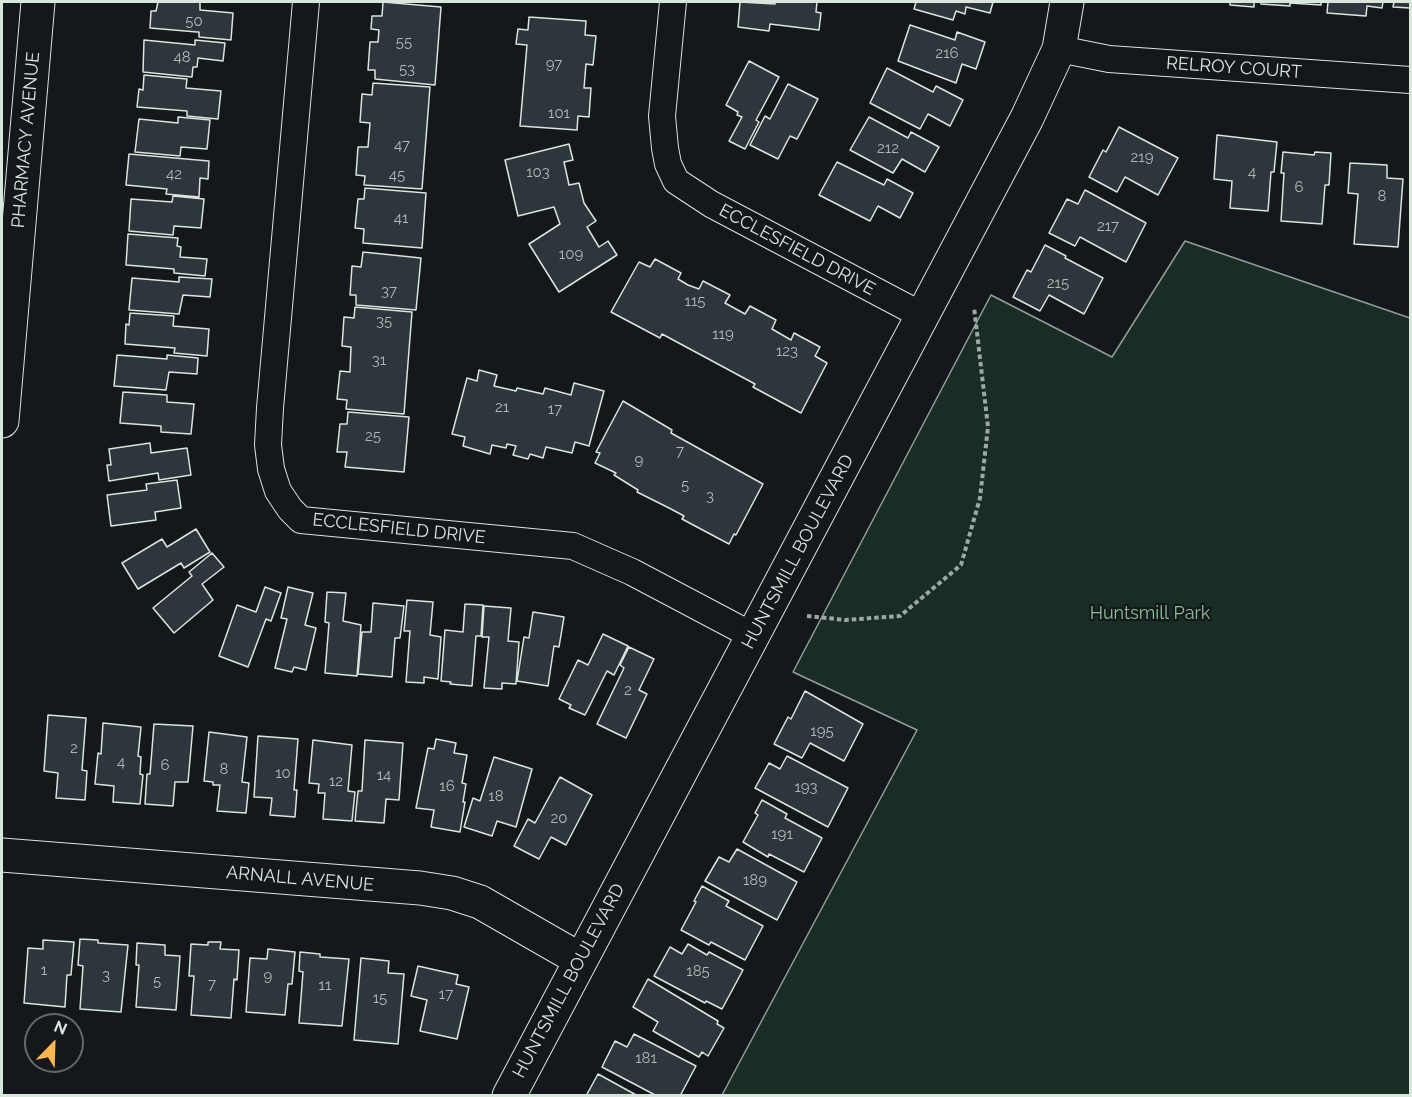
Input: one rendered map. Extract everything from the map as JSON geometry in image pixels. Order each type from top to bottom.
[{"type":"street","name":"PHARMACY AVENUE","points":[[2,421],[38,2]]},
{"type":"street","name":"ECCLESFIELD DRIVE","points":[[306,2],[269,421],[268,445],[271,469],[278,491],[301,520],[573,546],[632,572],[753,636]]},
{"type":"street","name":"ECCLESFIELD DRIVE","points":[[673,2],[662,116],[668,164],[676,181],[711,204],[923,316]]},
{"type":"street","name":"HUNTSMILL BOULEVARD","points":[[509,1095],[1028,118],[1059,49],[1067,2]]},
{"type":"street","name":"RELROY COURT","points":[[1059,49],[1109,59],[1410,81]]},
{"type":"street","name":"ARNALL AVENUE","points":[[2,855],[420,888],[452,893],[480,902],[581,960]]},
{"type":"path","points":[[807,616],[845,620],[900,616],[961,565],[980,498],[988,427],[974,307]]},
{"type":"green space","name":"Huntsmill Park","points":[[1185,241],[1410,318],[1410,1095],[722,1095],[917,730],[793,672],[991,295],[1112,357]]},
{"type":"building","points":[[158,2],[200,2],[200,10],[233,13],[231,40],[199,37],[199,32],[150,28],[151,11],[156,11]]},
{"type":"building","points":[[383,2],[441,7],[435,85],[375,79],[375,70],[368,70],[370,42],[378,42],[379,30],[371,29],[372,16],[382,16]]},
{"type":"building","points":[[740,2],[775,4],[775,2],[817,2],[816,12],[821,13],[819,30],[770,24],[769,31],[738,27]]},
{"type":"building","points":[[916,2],[993,2],[990,13],[966,7],[965,14],[956,11],[953,20],[914,9]]},
{"type":"building","points":[[1230,2],[1254,2],[1254,7],[1230,5]]},
{"type":"building","points":[[1261,2],[1321,2],[1321,5],[1290,3],[1290,6],[1261,4]]},
{"type":"building","points":[[1328,2],[1383,2],[1382,8],[1367,6],[1366,16],[1327,13]]},
{"type":"building","points":[[1394,2],[1410,2],[1410,8],[1393,7]]},
{"type":"building","points":[[529,17],[586,21],[585,35],[596,36],[593,65],[586,64],[584,88],[591,88],[589,117],[578,116],[577,130],[520,126],[527,45],[516,44],[518,29],[528,30]]},
{"type":"building","points":[[910,25],[955,40],[957,32],[985,42],[976,69],[962,64],[956,83],[898,61]]},
{"type":"building","points":[[144,40],[195,45],[195,40],[225,43],[223,61],[198,58],[197,67],[193,67],[192,77],[143,72]]},
{"type":"building","points":[[749,61],[779,77],[756,120],[759,122],[745,149],[729,141],[742,117],[726,105]]},
{"type":"building","points":[[887,68],[933,92],[936,86],[963,100],[950,126],[928,114],[920,129],[870,103]]},
{"type":"building","points":[[144,75],[187,79],[186,88],[221,91],[218,119],[187,116],[187,111],[137,107],[139,89],[143,90]]},
{"type":"building","points":[[373,83],[430,87],[422,189],[364,185],[365,176],[356,175],[358,147],[368,147],[370,123],[360,122],[362,94],[372,95]]},
{"type":"building","points":[[788,84],[818,99],[797,139],[790,136],[778,159],[750,145],[765,116],[770,119]]},
{"type":"building","points":[[178,117],[210,120],[207,149],[181,147],[180,156],[135,152],[139,119],[178,123]]},
{"type":"building","points":[[869,117],[908,138],[911,132],[939,147],[925,172],[902,159],[893,173],[850,150]]},
{"type":"building","points":[[1119,127],[1178,158],[1158,195],[1125,177],[1117,192],[1089,177],[1103,150],[1106,152]]},
{"type":"building","points":[[1217,135],[1277,142],[1274,172],[1271,172],[1268,211],[1230,208],[1232,181],[1214,179]]},
{"type":"building","points":[[569,144],[573,160],[564,162],[569,185],[579,183],[584,203],[596,221],[587,227],[599,247],[608,241],[617,255],[559,292],[529,244],[560,224],[554,207],[518,216],[505,160]]},
{"type":"building","points":[[1283,152],[1314,155],[1315,152],[1331,153],[1329,185],[1325,185],[1322,224],[1281,221]]},
{"type":"building","points":[[129,154],[209,161],[208,179],[200,178],[199,197],[166,194],[167,189],[126,185]]},
{"type":"building","points":[[837,162],[884,185],[887,179],[913,193],[900,218],[878,206],[870,221],[819,195]]},
{"type":"building","points":[[1350,163],[1387,165],[1387,178],[1403,179],[1398,247],[1354,244],[1358,194],[1348,193]]},
{"type":"building","points":[[365,188],[426,193],[422,248],[363,243],[364,229],[355,228],[358,199],[364,199]]},
{"type":"building","points":[[1085,190],[1146,223],[1126,262],[1080,237],[1075,246],[1049,233],[1067,199],[1078,204]]},
{"type":"building","points":[[173,196],[204,199],[201,228],[174,226],[173,235],[129,231],[131,199],[172,202]]},
{"type":"building","points":[[128,234],[178,238],[177,246],[181,247],[180,257],[207,259],[205,276],[174,273],[174,269],[126,265]]},
{"type":"building","points":[[1045,245],[1103,278],[1084,314],[1049,295],[1040,311],[1013,297],[1027,270],[1031,272]]},
{"type":"building","points":[[363,252],[421,258],[416,310],[356,305],[356,295],[350,295],[352,266],[361,267]]},
{"type":"building","points":[[655,259],[681,273],[678,279],[688,285],[699,289],[703,281],[730,295],[725,303],[745,314],[750,306],[776,320],[772,329],[791,340],[794,333],[820,347],[815,356],[827,363],[801,413],[753,387],[755,384],[662,334],[660,338],[611,312],[639,262],[650,267]]},
{"type":"building","points":[[179,277],[212,279],[210,297],[183,295],[179,314],[129,310],[132,278],[179,282]]},
{"type":"building","points":[[355,307],[412,312],[404,414],[346,409],[347,400],[337,399],[340,371],[350,372],[351,347],[342,346],[344,317],[354,318]]},
{"type":"building","points":[[130,313],[174,316],[173,326],[209,329],[207,356],[174,353],[175,348],[125,344],[126,324],[129,325]]},
{"type":"building","points":[[117,355],[167,359],[167,355],[198,358],[197,374],[169,372],[166,390],[114,386]]},
{"type":"building","points":[[479,370],[497,375],[494,386],[516,391],[517,388],[543,394],[545,388],[571,395],[574,383],[604,391],[589,446],[575,442],[572,453],[546,447],[543,458],[530,454],[528,459],[513,455],[516,446],[507,444],[506,448],[492,445],[490,454],[463,446],[465,437],[452,434],[467,378],[477,381]]},
{"type":"building","points":[[123,392],[167,395],[167,402],[194,404],[191,434],[161,432],[161,426],[120,423]]},
{"type":"building","points":[[623,401],[672,430],[671,433],[763,484],[729,544],[682,519],[684,516],[637,492],[638,490],[614,475],[616,473],[595,463],[600,453],[596,452]]},
{"type":"building","points":[[348,412],[409,417],[404,472],[345,467],[347,452],[337,452],[340,424],[347,424]]},
{"type":"building","points":[[150,443],[151,453],[187,448],[191,475],[159,480],[158,473],[109,481],[107,465],[111,465],[109,449]]},
{"type":"building","points":[[177,480],[181,508],[155,512],[156,520],[111,526],[107,495],[147,490],[146,484]]},
{"type":"building","points":[[196,529],[210,552],[184,568],[181,563],[138,589],[122,563],[162,539],[167,547]]},
{"type":"building","points":[[212,553],[224,567],[202,584],[213,600],[174,633],[153,608],[192,576],[189,572]]},
{"type":"building","points":[[265,587],[281,593],[271,621],[266,619],[248,667],[219,656],[237,605],[256,612]]},
{"type":"building","points":[[288,587],[313,593],[305,625],[316,628],[306,670],[294,667],[292,672],[275,668],[287,619],[281,618]]},
{"type":"building","points":[[327,592],[346,593],[343,621],[361,625],[357,676],[325,673],[329,623],[325,622]]},
{"type":"building","points":[[407,600],[433,602],[430,635],[441,637],[438,679],[424,677],[424,683],[406,682],[410,631],[404,631]]},
{"type":"building","points":[[373,603],[404,606],[400,638],[395,638],[392,677],[358,674],[362,632],[371,632]]},
{"type":"building","points":[[465,604],[483,605],[481,636],[476,636],[472,686],[441,681],[445,630],[463,632]]},
{"type":"building","points":[[484,606],[511,608],[508,641],[519,642],[516,684],[502,683],[502,689],[484,688],[489,637],[482,637]]},
{"type":"building","points":[[533,612],[564,617],[559,647],[554,646],[548,686],[517,681],[524,637],[529,638]]},
{"type":"building","points":[[603,634],[628,646],[614,675],[607,671],[585,715],[569,708],[571,705],[559,699],[578,660],[588,665]]},
{"type":"building","points":[[629,647],[654,659],[639,690],[647,694],[626,738],[597,724],[624,668],[620,665]]},
{"type":"building","points":[[805,691],[863,724],[844,761],[810,743],[802,758],[774,744],[788,717],[791,719]]},
{"type":"building","points":[[48,715],[86,718],[82,770],[87,771],[85,800],[56,798],[58,773],[44,771]]},
{"type":"building","points":[[103,723],[141,727],[138,756],[141,757],[140,774],[143,775],[140,804],[113,802],[114,786],[95,784],[98,753],[101,754]]},
{"type":"building","points":[[154,724],[193,726],[188,782],[175,782],[173,806],[145,804]]},
{"type":"building","points":[[209,732],[247,737],[242,782],[249,783],[246,813],[217,811],[220,785],[204,781]]},
{"type":"building","points":[[258,736],[298,739],[294,790],[297,790],[295,817],[270,815],[272,798],[254,797]]},
{"type":"building","points":[[436,739],[456,743],[454,753],[467,755],[462,783],[466,784],[460,832],[431,827],[434,810],[416,808],[428,748],[434,749]]},
{"type":"building","points":[[313,740],[352,745],[348,791],[355,792],[352,821],[323,819],[325,793],[318,793],[319,784],[309,783]]},
{"type":"building","points":[[365,740],[403,743],[399,800],[386,799],[384,823],[355,821],[358,791],[362,791]]},
{"type":"building","points":[[787,756],[848,788],[828,827],[755,788],[769,763],[780,769]]},
{"type":"building","points":[[494,757],[532,769],[516,827],[497,821],[492,836],[464,827],[473,798],[480,801]]},
{"type":"building","points":[[560,777],[592,795],[566,845],[551,837],[539,859],[514,846],[528,819],[535,823]]},
{"type":"building","points":[[762,800],[787,814],[785,818],[822,838],[804,872],[769,854],[768,857],[743,842],[758,815],[755,813]]},
{"type":"building","points":[[737,849],[797,882],[777,920],[705,881],[719,857],[729,862]]},
{"type":"building","points":[[702,886],[729,901],[726,906],[763,926],[745,960],[711,942],[709,945],[681,930]]},
{"type":"building","points":[[80,939],[128,945],[121,1012],[80,1009],[83,966],[78,965]]},
{"type":"building","points":[[43,940],[74,942],[71,975],[67,975],[65,1007],[24,1003],[28,948],[43,949]]},
{"type":"building","points":[[208,942],[221,942],[220,949],[239,950],[231,1018],[191,1015],[194,976],[189,976],[191,944],[208,945]]},
{"type":"building","points":[[137,943],[165,945],[165,955],[180,956],[176,1010],[136,1007],[139,965],[136,965]]},
{"type":"building","points":[[688,944],[707,955],[709,952],[743,970],[722,1009],[706,1001],[705,1003],[654,976],[670,947],[682,954]]},
{"type":"building","points":[[268,949],[295,952],[292,984],[288,984],[285,1015],[246,1012],[250,958],[267,959]]},
{"type":"building","points":[[300,952],[320,954],[320,957],[349,959],[342,1026],[299,1023],[303,972],[299,971]]},
{"type":"building","points":[[361,958],[389,961],[388,973],[404,974],[398,1044],[354,1040]]},
{"type":"building","points":[[418,966],[458,975],[456,984],[469,987],[457,1039],[420,1031],[427,1000],[411,996]]},
{"type":"building","points":[[648,979],[718,1021],[717,1024],[724,1028],[708,1056],[702,1052],[699,1057],[653,1031],[658,1022],[633,1007]]},
{"type":"building","points":[[634,1034],[696,1066],[680,1096],[657,1096],[602,1067],[615,1041],[627,1047]]},
{"type":"building","points":[[598,1074],[638,1096],[586,1096]]}]
